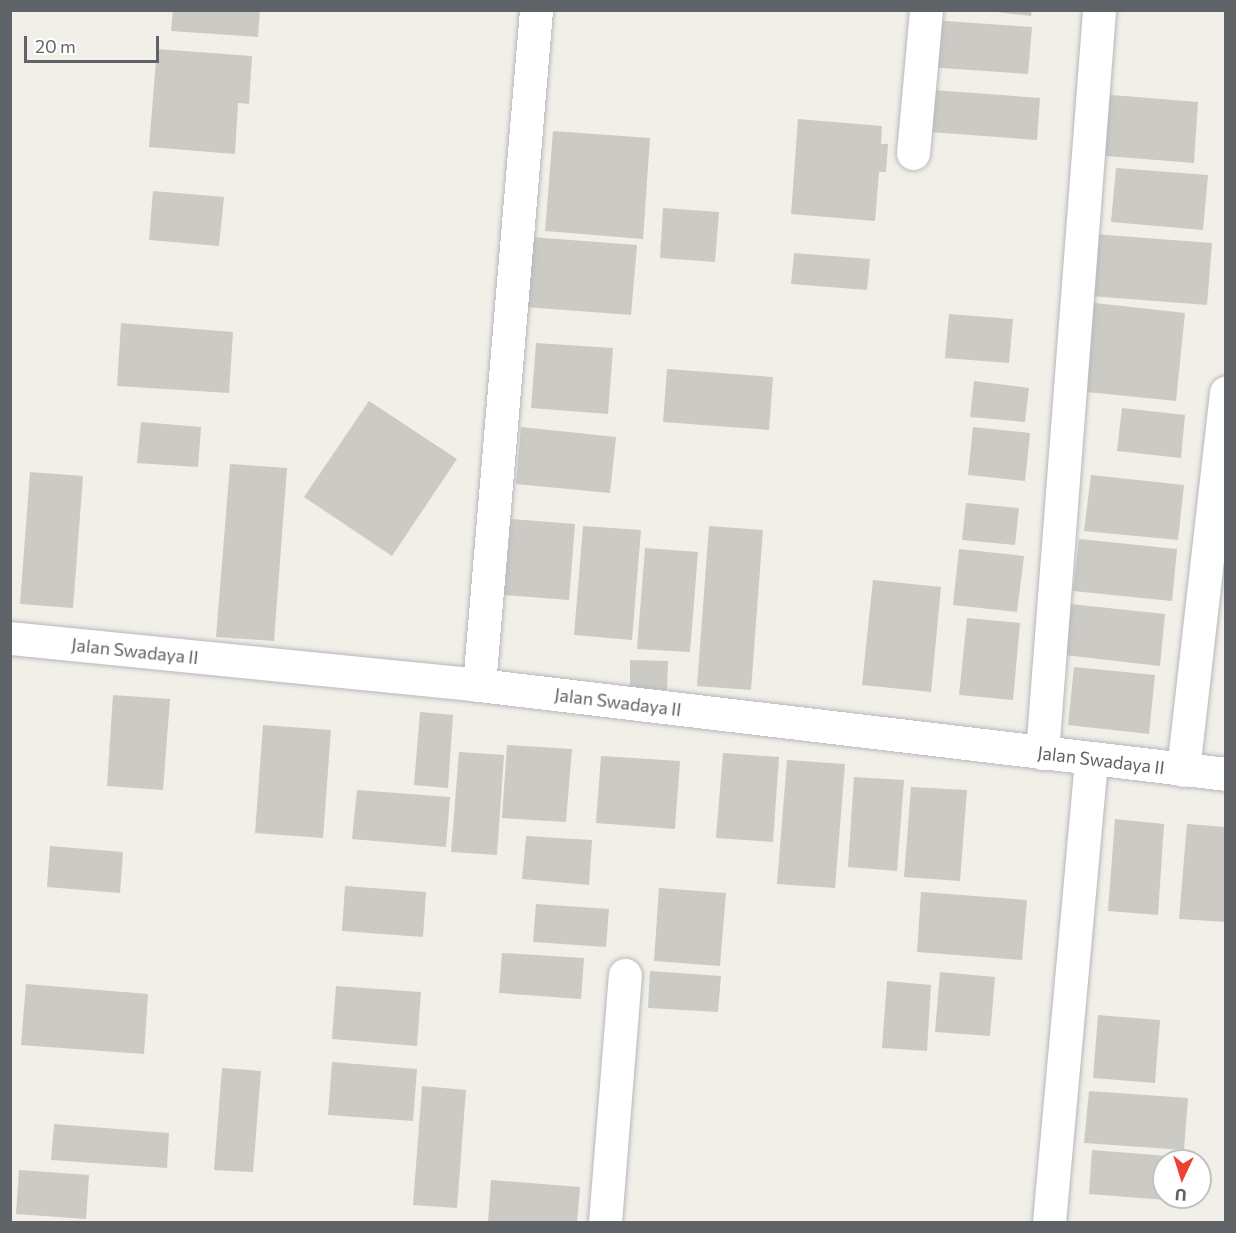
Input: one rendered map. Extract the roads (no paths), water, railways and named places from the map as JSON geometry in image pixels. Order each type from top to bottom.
[{"type":"street","points":[[479,686],[536,10]]},
{"type":"street","points":[[913,153],[926,10]]},
{"type":"street","points":[[1042,753],[1099,10]]},
{"type":"street","points":[[1183,770],[1226,392]]},
{"type":"street","name":"Jalan Swadaya II","points":[[10,638],[479,686],[1091,760],[1226,774]]},
{"type":"street","points":[[1048,1222],[1091,760]]},
{"type":"street","points":[[605,1222],[626,975]]}]
